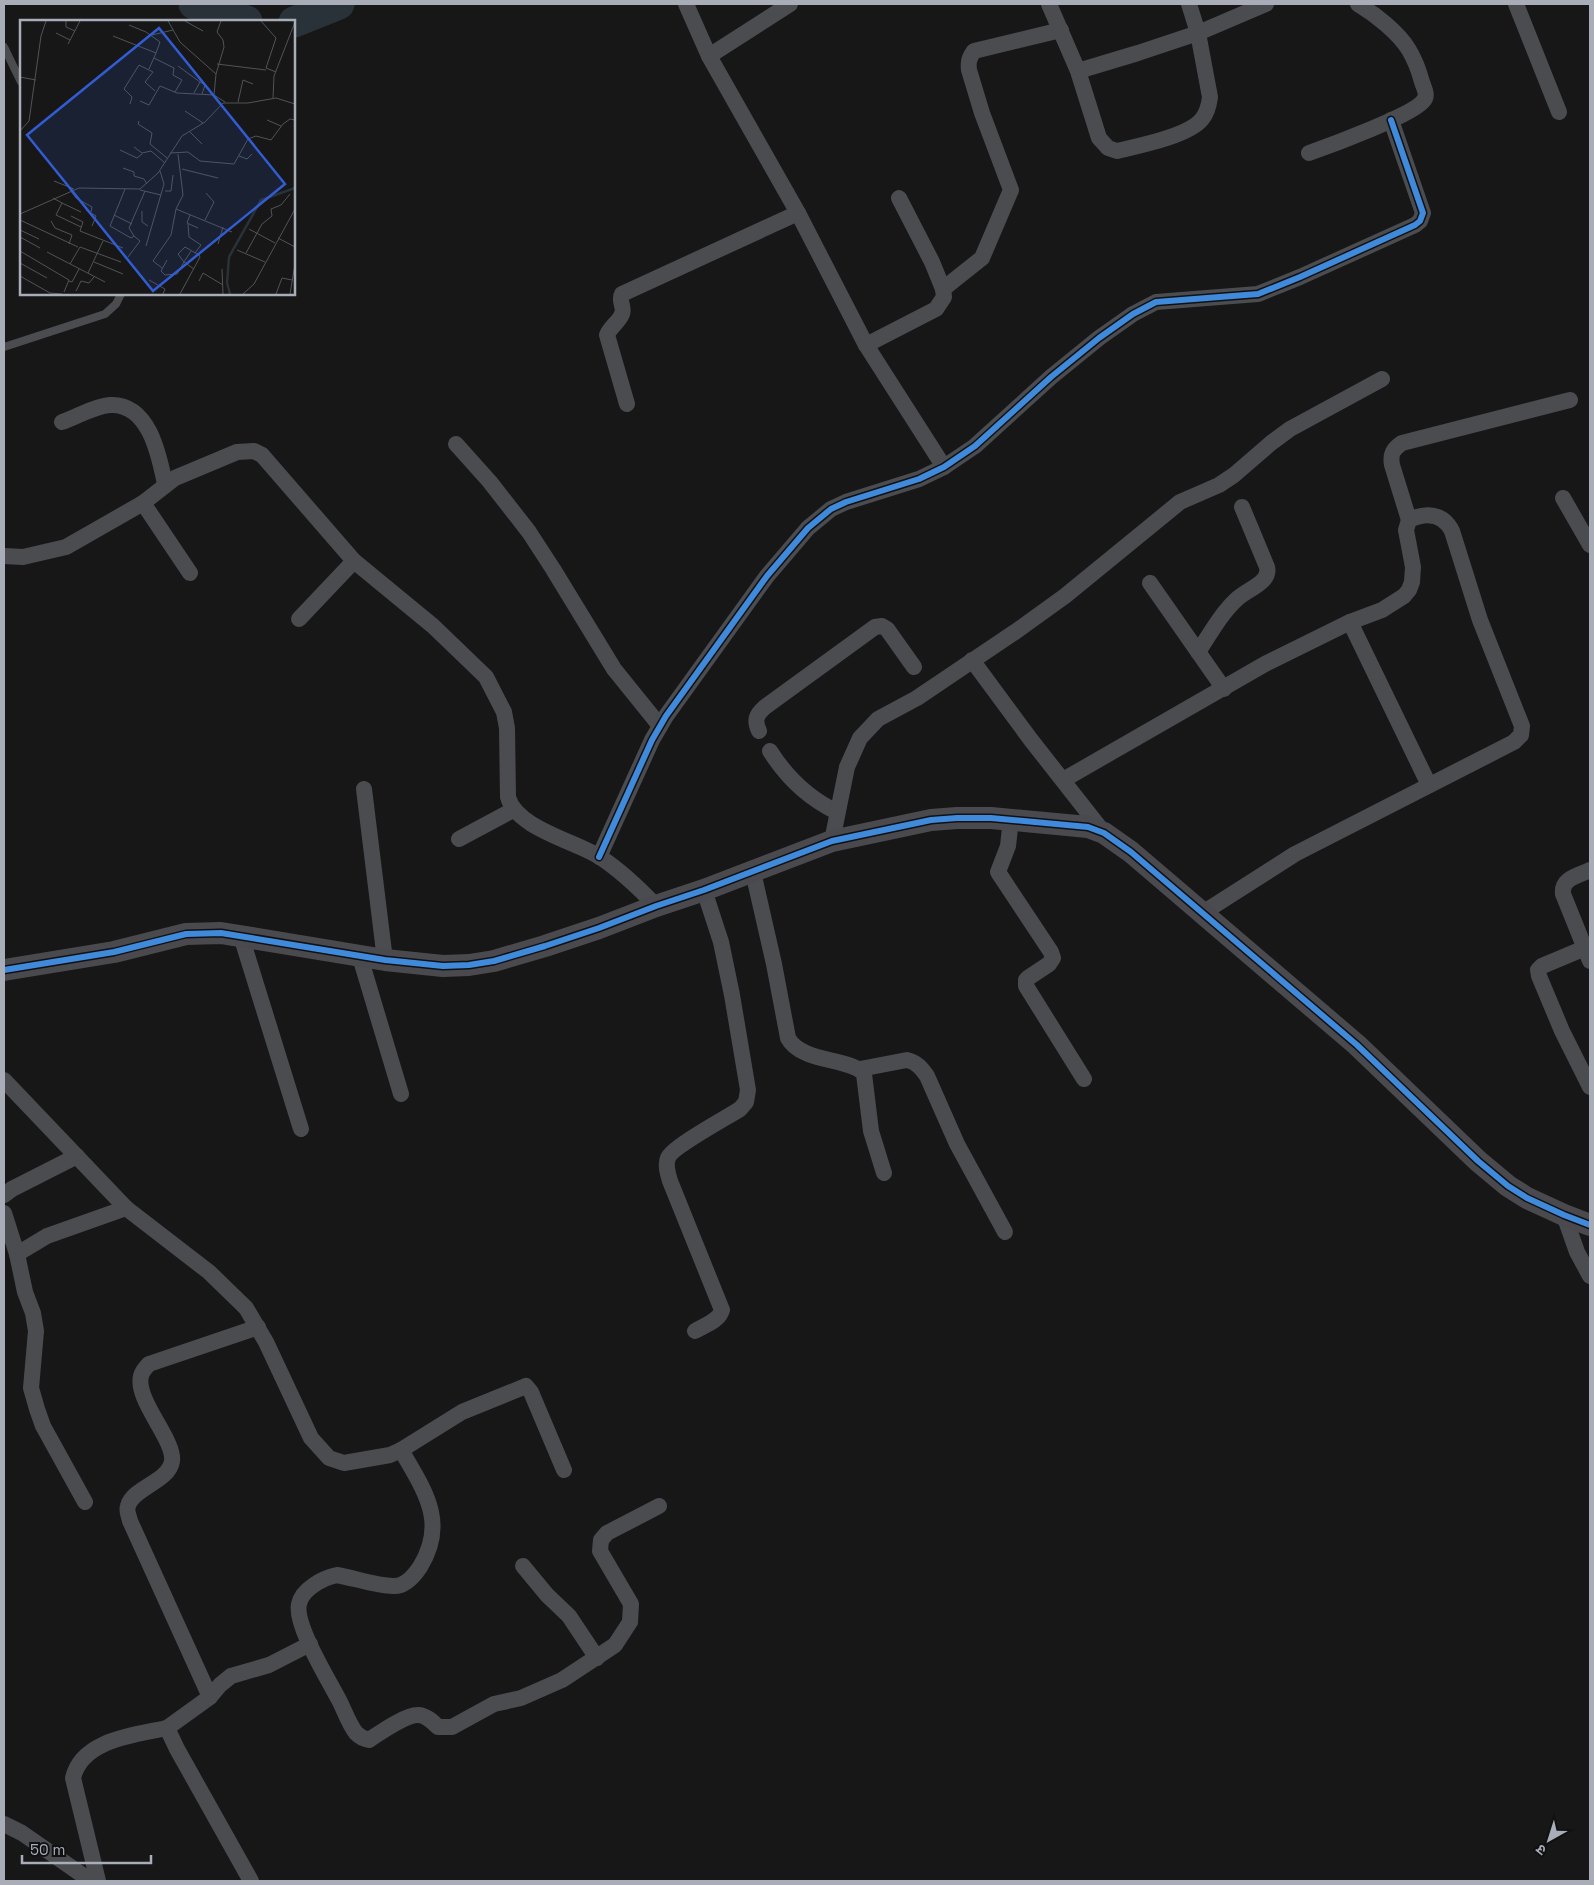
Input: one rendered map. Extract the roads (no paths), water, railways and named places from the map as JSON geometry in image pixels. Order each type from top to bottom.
[{"type":"street","points":[[686,4],[709,56],[798,213],[866,345],[944,467]]},
{"type":"street","points":[[709,56],[790,4]]},
{"type":"street","points":[[1049,4],[1078,71],[1100,138],[1108,148],[1117,151],[1176,135],[1202,120],[1210,97],[1198,33],[1189,4]]},
{"type":"street","points":[[1078,71],[1198,33],[1266,4]]},
{"type":"street","points":[[1309,153],[1417,108],[1425,99],[1426,95],[1414,58],[1409,49],[1399,37],[1358,4]]},
{"type":"street","points":[[1516,4],[1559,112]]},
{"type":"street","points":[[943,289],[982,258],[1011,190],[974,87],[968,63],[970,56],[974,51],[1061,30]]},
{"type":"street","points":[[599,856],[660,726],[767,576],[808,528],[831,509],[846,502],[919,479],[944,467],[975,446],[1051,377],[1098,338],[1133,314],[1156,302],[1258,294],[1415,225],[1420,221],[1423,213],[1391,120]]},
{"type":"street","points":[[866,345],[936,309],[944,297],[943,289],[932,262],[899,198]]},
{"type":"street","points":[[627,404],[607,335],[622,315],[623,309],[620,301],[622,294],[798,213]]},
{"type":"street","points":[[832,841],[847,767],[860,738],[878,719],[917,698],[1065,596],[1180,502],[1219,485],[1234,476],[1290,429],[1382,379]]},
{"type":"street","points":[[1063,780],[1307,642],[1394,604],[1409,590],[1412,582],[1412,567],[1406,530],[1409,520],[1392,465],[1391,457],[1395,448],[1402,443],[1570,400]]},
{"type":"street","points":[[62,422],[110,405],[131,411],[150,430],[165,484]]},
{"type":"street","points":[[456,444],[490,482],[528,532],[553,569],[614,669],[660,726]]},
{"type":"street","points":[[4,556],[23,557],[66,547],[143,503],[175,478],[237,452],[254,451],[262,455],[354,561],[433,626],[486,677],[504,712],[507,728],[508,798],[513,810],[525,820],[599,856],[634,883],[656,906]]},
{"type":"street","points":[[1563,498],[1590,545]]},
{"type":"street","points":[[143,503],[190,572]]},
{"type":"street","points":[[1198,652],[1232,603],[1266,579],[1268,575],[1267,567],[1242,507]]},
{"type":"street","points":[[1201,914],[1295,854],[1514,742],[1521,735],[1523,730],[1480,620],[1452,531],[1443,518],[1436,515],[1409,520]]},
{"type":"street","points":[[299,619],[354,561]]},
{"type":"street","points":[[1150,583],[1224,689]]},
{"type":"street","points":[[1350,622],[1428,785]]},
{"type":"street","points":[[759,731],[756,719],[764,707],[875,626],[882,626],[887,629],[914,667]]},
{"type":"street","points":[[972,660],[1104,833]]},
{"type":"street","points":[[770,751],[779,766],[806,794],[818,803],[837,812]]},
{"type":"street","points":[[364,790],[385,960]]},
{"type":"street","points":[[459,839],[513,810]]},
{"type":"street","points":[[4,970],[114,952],[186,934],[220,933],[360,957],[444,966],[470,965],[494,961],[599,928],[832,841],[931,820],[956,818],[1011,819],[1088,827],[1104,833],[1131,852],[1201,914],[1358,1045],[1478,1161],[1501,1180],[1528,1198],[1590,1225]]},
{"type":"street","points":[[1011,819],[1008,846],[998,872],[1051,952],[1053,958],[1049,964],[1028,978],[1026,986],[1084,1079]]},
{"type":"street","points":[[1590,870],[1568,880],[1562,889],[1588,955],[1542,966],[1538,970],[1538,976],[1590,1087]]},
{"type":"street","points":[[753,872],[774,964],[786,1032],[790,1042],[795,1047],[821,1058],[860,1069],[907,1060],[922,1068],[957,1144],[1005,1232]]},
{"type":"street","points":[[695,1331],[716,1320],[721,1315],[722,1310],[670,1181],[667,1160],[669,1155],[681,1146],[740,1109],[746,1102],[748,1090],[721,942],[704,890]]},
{"type":"street","points":[[241,936],[301,1129]]},
{"type":"street","points":[[360,957],[401,1094]]},
{"type":"street","points":[[860,1069],[866,1080],[871,1131],[884,1172]]},
{"type":"street","points":[[4,1080],[126,1208],[209,1272],[246,1308],[258,1327],[311,1438],[329,1458],[344,1463],[390,1455],[462,1412],[526,1386],[531,1392],[564,1470]]},
{"type":"street","points":[[4,1195],[12,1189],[77,1156]]},
{"type":"street","points":[[17,1254],[47,1236],[126,1208]]},
{"type":"street","points":[[4,1213],[17,1254],[36,1331],[31,1388],[43,1426],[85,1502]]},
{"type":"street","points":[[1564,1215],[1577,1252],[1590,1276]]},
{"type":"street","points":[[210,1697],[130,1521],[127,1508],[130,1500],[169,1469],[173,1460],[168,1445],[141,1390],[141,1375],[149,1364],[258,1327]]},
{"type":"street","points":[[401,1450],[417,1476],[431,1512],[434,1528],[433,1540],[426,1557],[417,1571],[406,1583],[394,1587],[337,1574],[330,1576],[309,1589],[302,1596],[299,1604],[299,1613],[310,1644],[355,1731],[364,1739],[369,1740],[403,1720],[418,1715],[428,1718],[438,1727],[452,1727],[494,1704],[521,1698],[562,1680],[615,1645],[630,1622],[631,1604],[600,1551],[601,1540],[607,1533],[659,1506]]},
{"type":"street","points":[[523,1566],[547,1595],[569,1616],[597,1658]]},
{"type":"street","points":[[98,1881],[73,1778],[75,1768],[96,1748],[113,1740],[167,1728],[210,1697],[231,1676],[269,1665],[310,1644]]},
{"type":"street","points":[[167,1728],[251,1881]]},
{"type":"street","points":[[4,1824],[22,1833],[90,1881]]},
{"type":"lane","points":[[4,47],[20,80]]},
{"type":"lane","points":[[4,347],[105,314],[116,304],[120,295]]},
{"type":"waterway","points":[[194,4],[244,20]]},
{"type":"waterway","points":[[295,22],[339,4]]}]
